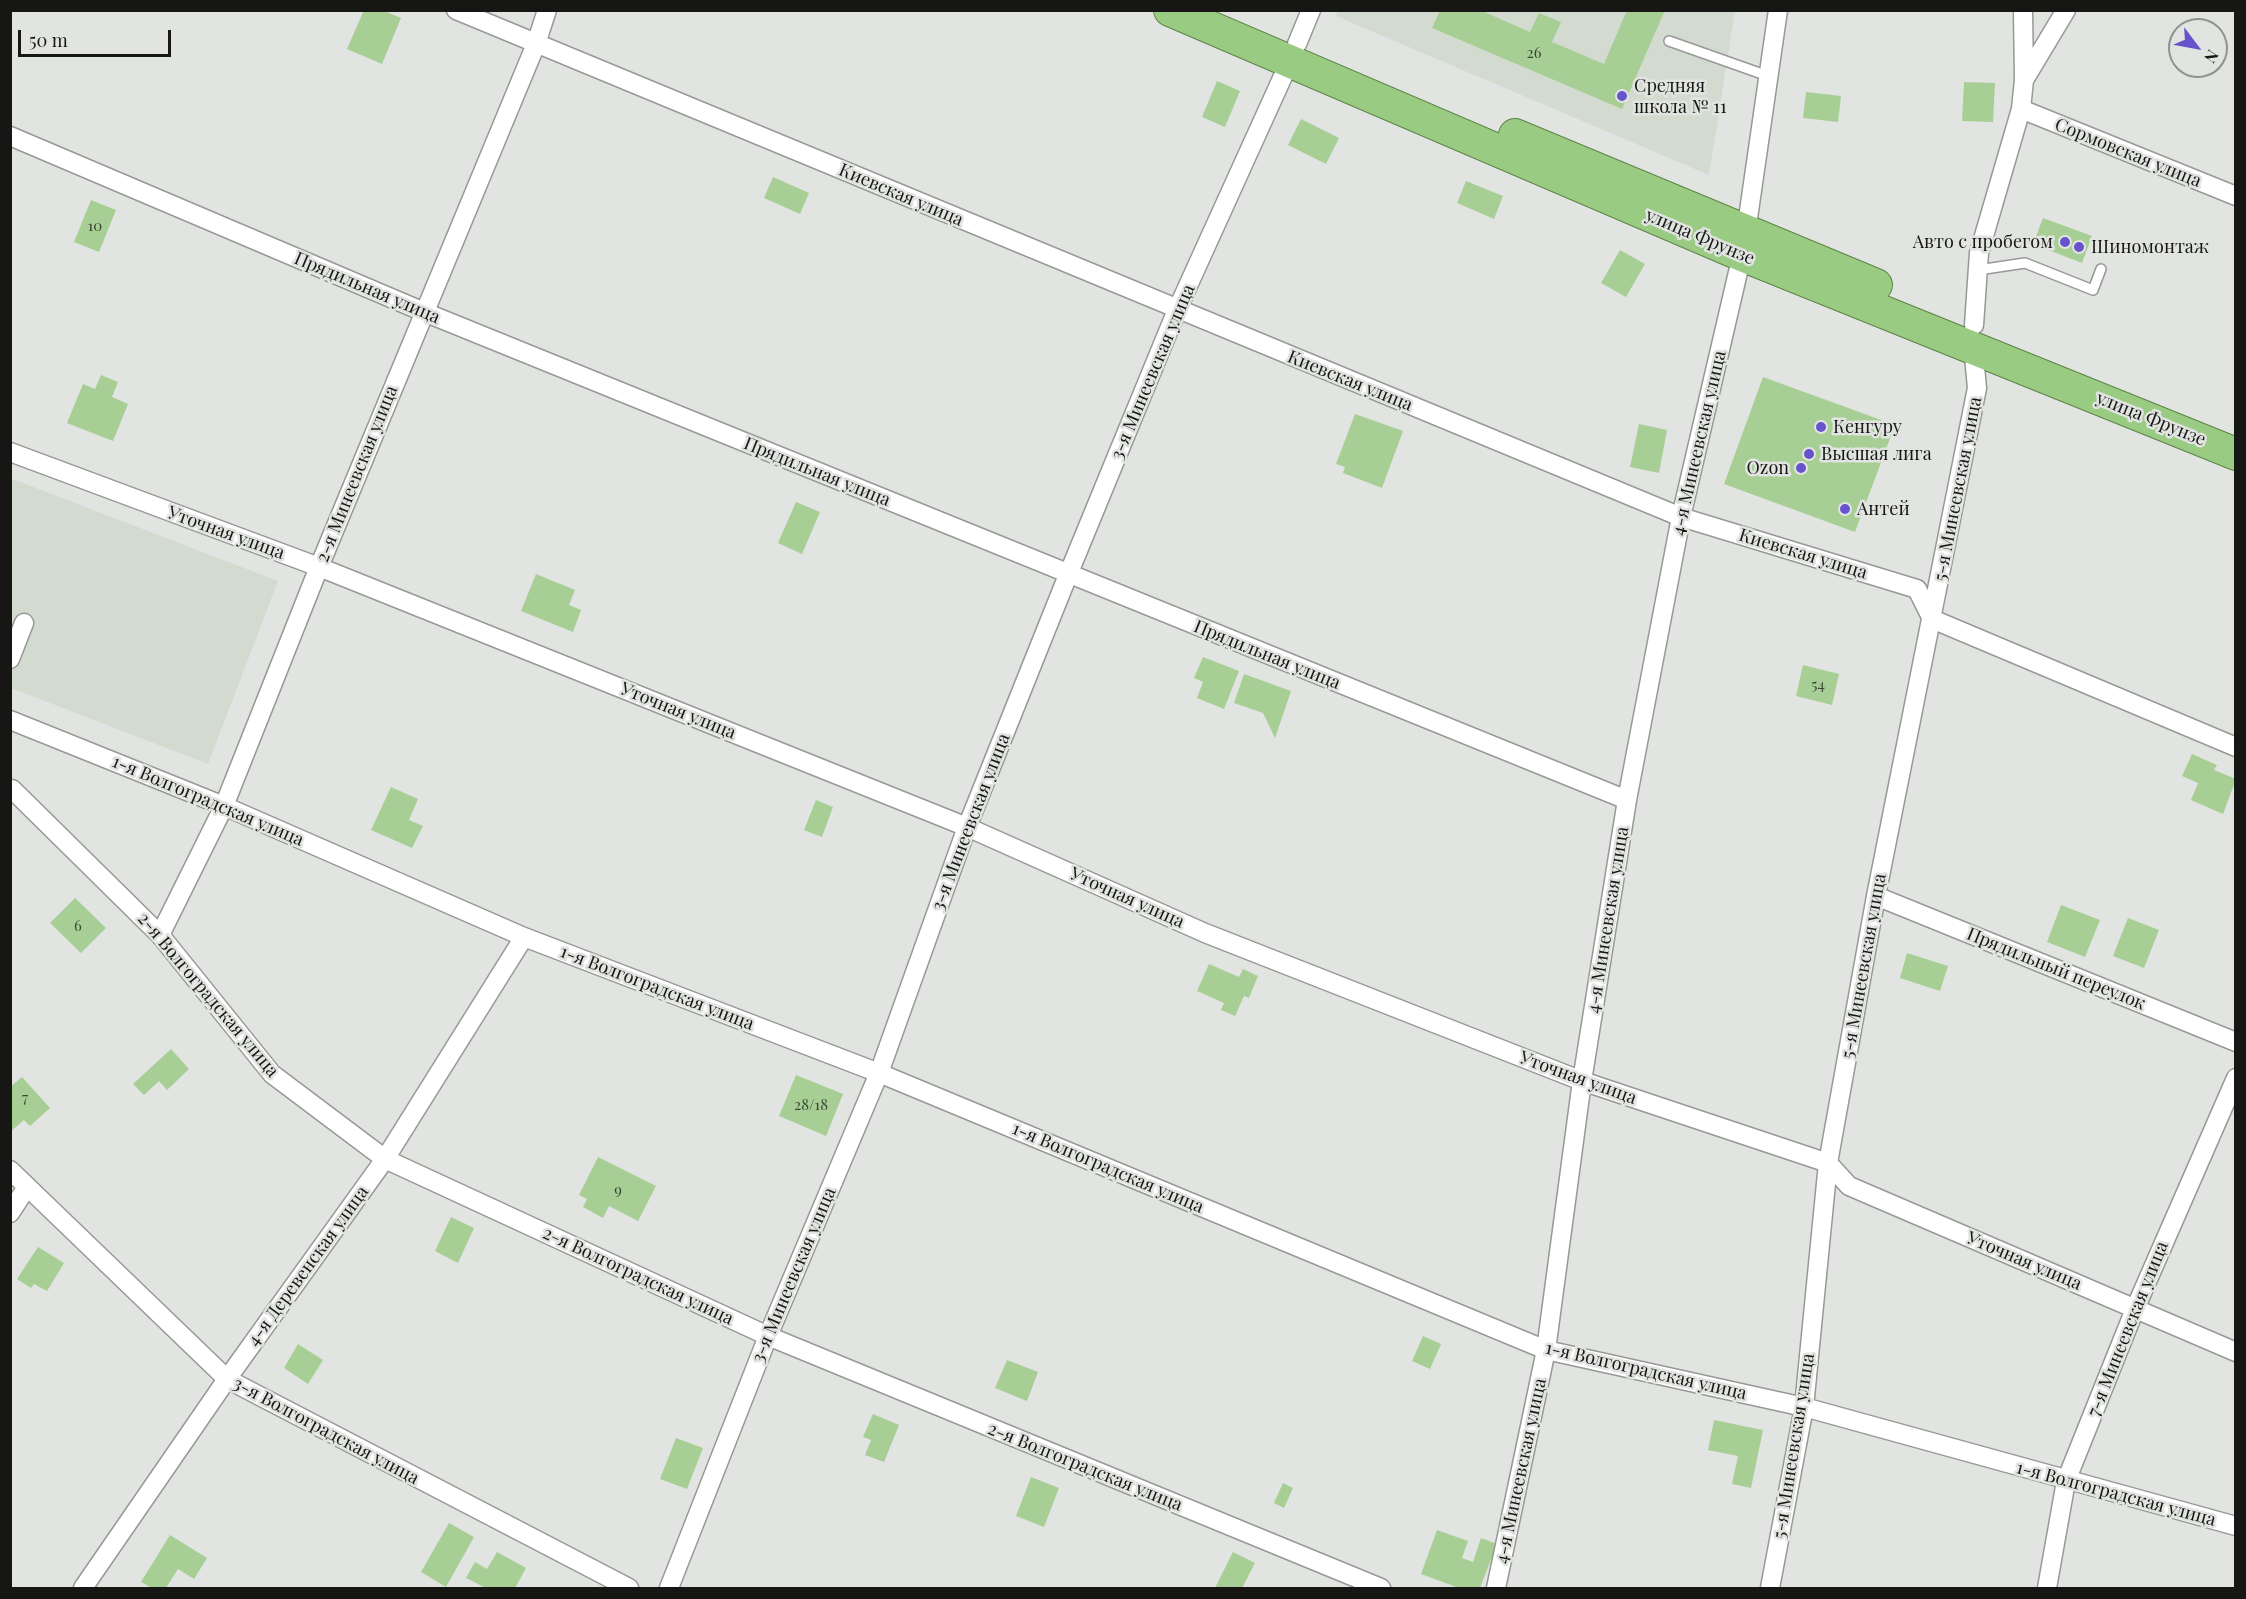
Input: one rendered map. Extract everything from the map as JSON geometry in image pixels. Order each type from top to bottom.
[{"type":"highway","name":"улица Фрунзе","points":[[1170,10],[1293,53],[1744,244],[1973,336],[2235,431]]},
{"type":"highway","name":"улица Фрунзе","points":[[1220,10],[1293,53]]},
{"type":"highway","name":"улица Фрунзе","points":[[1973,336],[2235,454]]},
{"type":"street","name":"Киевская улица","points":[[456,10],[1682,517],[1917,589],[1932,619]]},
{"type":"street","name":"2-я Минеевская улица","points":[[160,934],[224,806],[319,567],[536,44],[547,10]]},
{"type":"street","name":"3-я Минеевская улица","points":[[669,1588],[768,1336],[879,1072],[967,827],[1068,575],[1177,310],[1311,10]]},
{"type":"street","name":"4-я Минеевская улица","points":[[1496,1588],[1546,1350],[1582,1081],[1627,800],[1682,517],[1744,244],[1778,10]]},
{"type":"street","name":"5-я Минеевская улица","points":[[1770,1588],[1804,1407],[1828,1162],[1876,896],[1977,388],[1973,336],[1979,253],[2021,110],[2024,80],[2023,10]]},
{"type":"street","points":[[2024,80],[2066,10]]},
{"type":"street","name":"Сормовская улица","points":[[2021,110],[2235,196]]},
{"type":"street","name":"Прядильная улица","points":[[10,136],[424,312],[1627,800]]},
{"type":"street","name":"Уточная улица","points":[[10,452],[319,567],[967,827],[1205,933],[1582,1081],[1828,1162],[1849,1186],[2235,1352]]},
{"type":"street","points":[[1932,619],[2235,747]]},
{"type":"street","points":[[10,659],[24,623]]},
{"type":"street","name":"1-я Волгоградская улица","points":[[10,720],[224,806],[524,937],[879,1072],[1546,1350],[1804,1407],[2235,1526]]},
{"type":"street","name":"2-я Волгоградская улица","points":[[12,789],[160,934],[272,1074],[385,1159],[768,1336],[1381,1588]]},
{"type":"street","name":"Прядильный переулок","points":[[1876,896],[2235,1042]]},
{"type":"street","name":"4-я Деревенская улица","points":[[83,1588],[227,1379],[385,1159],[524,937]]},
{"type":"street","name":"7-я Минеевская улица","points":[[2047,1588],[2066,1481],[2135,1309],[2235,1078]]},
{"type":"street","name":"3-я Волгоградская улица","points":[[10,1170],[227,1379],[628,1588]]},
{"type":"street","points":[[10,1213],[27,1187]]},
{"type":"lane","points":[[1670,41],[1768,76]]},
{"type":"lane","points":[[1978,270],[2025,263],[2093,290],[2101,269]]},
{"type":"shaded area","name":"Средняя школа № 11","points":[[1338,10],[1735,11],[1709,175],[1336,16]]},
{"type":"shaded area","points":[[10,478],[278,581],[208,764],[11,688]]},
{"type":"building","points":[[364,10],[382,10],[401,18],[382,64],[347,49]]},
{"type":"building","points":[[1440,10],[1480,10],[1530,32],[1539,13],[1561,22],[1552,42],[1604,64],[1627,10],[1665,10],[1622,109],[1432,28]]},
{"type":"building","points":[[1217,81],[1240,91],[1225,127],[1202,117]]},
{"type":"building","points":[[1964,82],[1995,83],[1993,122],[1962,121]]},
{"type":"building","points":[[1806,92],[1841,96],[1838,122],[1803,118]]},
{"type":"building","points":[[1301,119],[1339,138],[1326,164],[1288,145]]},
{"type":"building","points":[[773,177],[809,193],[800,214],[764,198]]},
{"type":"building","points":[[1466,181],[1503,196],[1494,219],[1457,203]]},
{"type":"building","points":[[91,200],[116,210],[99,252],[74,242]]},
{"type":"building","points":[[2043,218],[2092,236],[2082,263],[2033,244]]},
{"type":"building","points":[[1620,250],[1645,264],[1626,297],[1601,283]]},
{"type":"building","points":[[101,375],[118,382],[112,397],[128,404],[113,441],[67,423],[83,384],[95,389]]},
{"type":"building","name":"Высшая лига","points":[[1763,377],[1895,425],[1855,532],[1724,484]]},
{"type":"building","points":[[1355,414],[1403,431],[1382,488],[1343,473],[1345,467],[1336,464]]},
{"type":"building","points":[[1639,424],[1667,430],[1659,473],[1630,467]]},
{"type":"building","points":[[796,502],[820,512],[802,554],[778,543]]},
{"type":"building","points":[[536,574],[575,590],[569,605],[581,610],[573,632],[521,611]]},
{"type":"building","points":[[1203,657],[1239,671],[1224,709],[1197,698],[1203,682],[1194,678]]},
{"type":"building","points":[[1803,665],[1839,674],[1832,705],[1796,696]]},
{"type":"building","points":[[1244,674],[1291,691],[1275,738],[1263,713],[1234,703]]},
{"type":"building","points":[[2192,754],[2217,765],[2214,770],[2236,779],[2223,814],[2191,800],[2198,783],[2182,776]]},
{"type":"building","points":[[391,787],[418,799],[409,820],[423,826],[412,848],[371,830]]},
{"type":"building","points":[[816,800],[833,807],[822,837],[804,830]]},
{"type":"building","points":[[75,898],[106,928],[81,953],[50,923]]},
{"type":"building","points":[[2061,905],[2100,920],[2085,957],[2047,942]]},
{"type":"building","points":[[2128,918],[2159,930],[2144,968],[2113,956]]},
{"type":"building","points":[[1907,953],[1948,966],[1940,991],[1900,978]]},
{"type":"building","points":[[1209,964],[1239,977],[1243,969],[1258,976],[1249,998],[1244,996],[1235,1016],[1221,1010],[1224,1003],[1197,991]]},
{"type":"building","points":[[171,1049],[189,1069],[167,1090],[159,1081],[144,1095],[133,1084]]},
{"type":"building","points":[[796,1075],[843,1094],[826,1136],[779,1116]]},
{"type":"building","points":[[22,1077],[50,1108],[30,1126],[24,1120],[10,1132],[10,1087]]},
{"type":"building","points":[[598,1157],[656,1186],[638,1221],[609,1206],[603,1218],[583,1207],[587,1199],[579,1195]]},
{"type":"building","points":[[451,1217],[474,1228],[458,1263],[435,1251]]},
{"type":"building","points":[[38,1247],[64,1263],[47,1291],[34,1284],[31,1288],[17,1279]]},
{"type":"building","points":[[1423,1336],[1441,1344],[1430,1369],[1412,1361]]},
{"type":"building","points":[[298,1344],[323,1360],[308,1384],[284,1368]]},
{"type":"building","points":[[1007,1360],[1038,1372],[1027,1401],[995,1388]]},
{"type":"building","points":[[873,1414],[899,1425],[884,1462],[865,1455],[871,1440],[863,1437]]},
{"type":"building","points":[[1714,1420],[1763,1430],[1751,1488],[1732,1484],[1738,1456],[1708,1450]]},
{"type":"building","points":[[676,1438],[703,1448],[687,1489],[660,1479]]},
{"type":"building","points":[[1031,1477],[1059,1488],[1044,1527],[1016,1516]]},
{"type":"building","points":[[1283,1483],[1293,1488],[1284,1508],[1274,1503]]},
{"type":"building","points":[[449,1523],[474,1537],[446,1587],[421,1572]]},
{"type":"building","points":[[1437,1530],[1468,1541],[1462,1558],[1473,1562],[1481,1538],[1497,1544],[1480,1588],[1459,1588],[1421,1574]]},
{"type":"building","points":[[170,1535],[207,1558],[194,1579],[178,1569],[166,1588],[152,1588],[141,1582]]},
{"type":"building","points":[[497,1552],[526,1568],[515,1588],[486,1588],[466,1578],[475,1562],[487,1569]]},
{"type":"building","points":[[1233,1552],[1255,1563],[1242,1588],[1215,1588]]},
{"type":"place","name":"Средняя школа № 11","points":[[1622,96]]},
{"type":"place","name":"Авто с пробегом","points":[[2065,242]]},
{"type":"place","name":"Шиномонтаж","points":[[2079,247]]},
{"type":"place","name":"Кенгуру","points":[[1821,427]]},
{"type":"place","name":"Высшая лига","points":[[1809,454]]},
{"type":"place","name":"Ozon","points":[[1801,468]]},
{"type":"place","name":"Антей","points":[[1845,509]]}]
